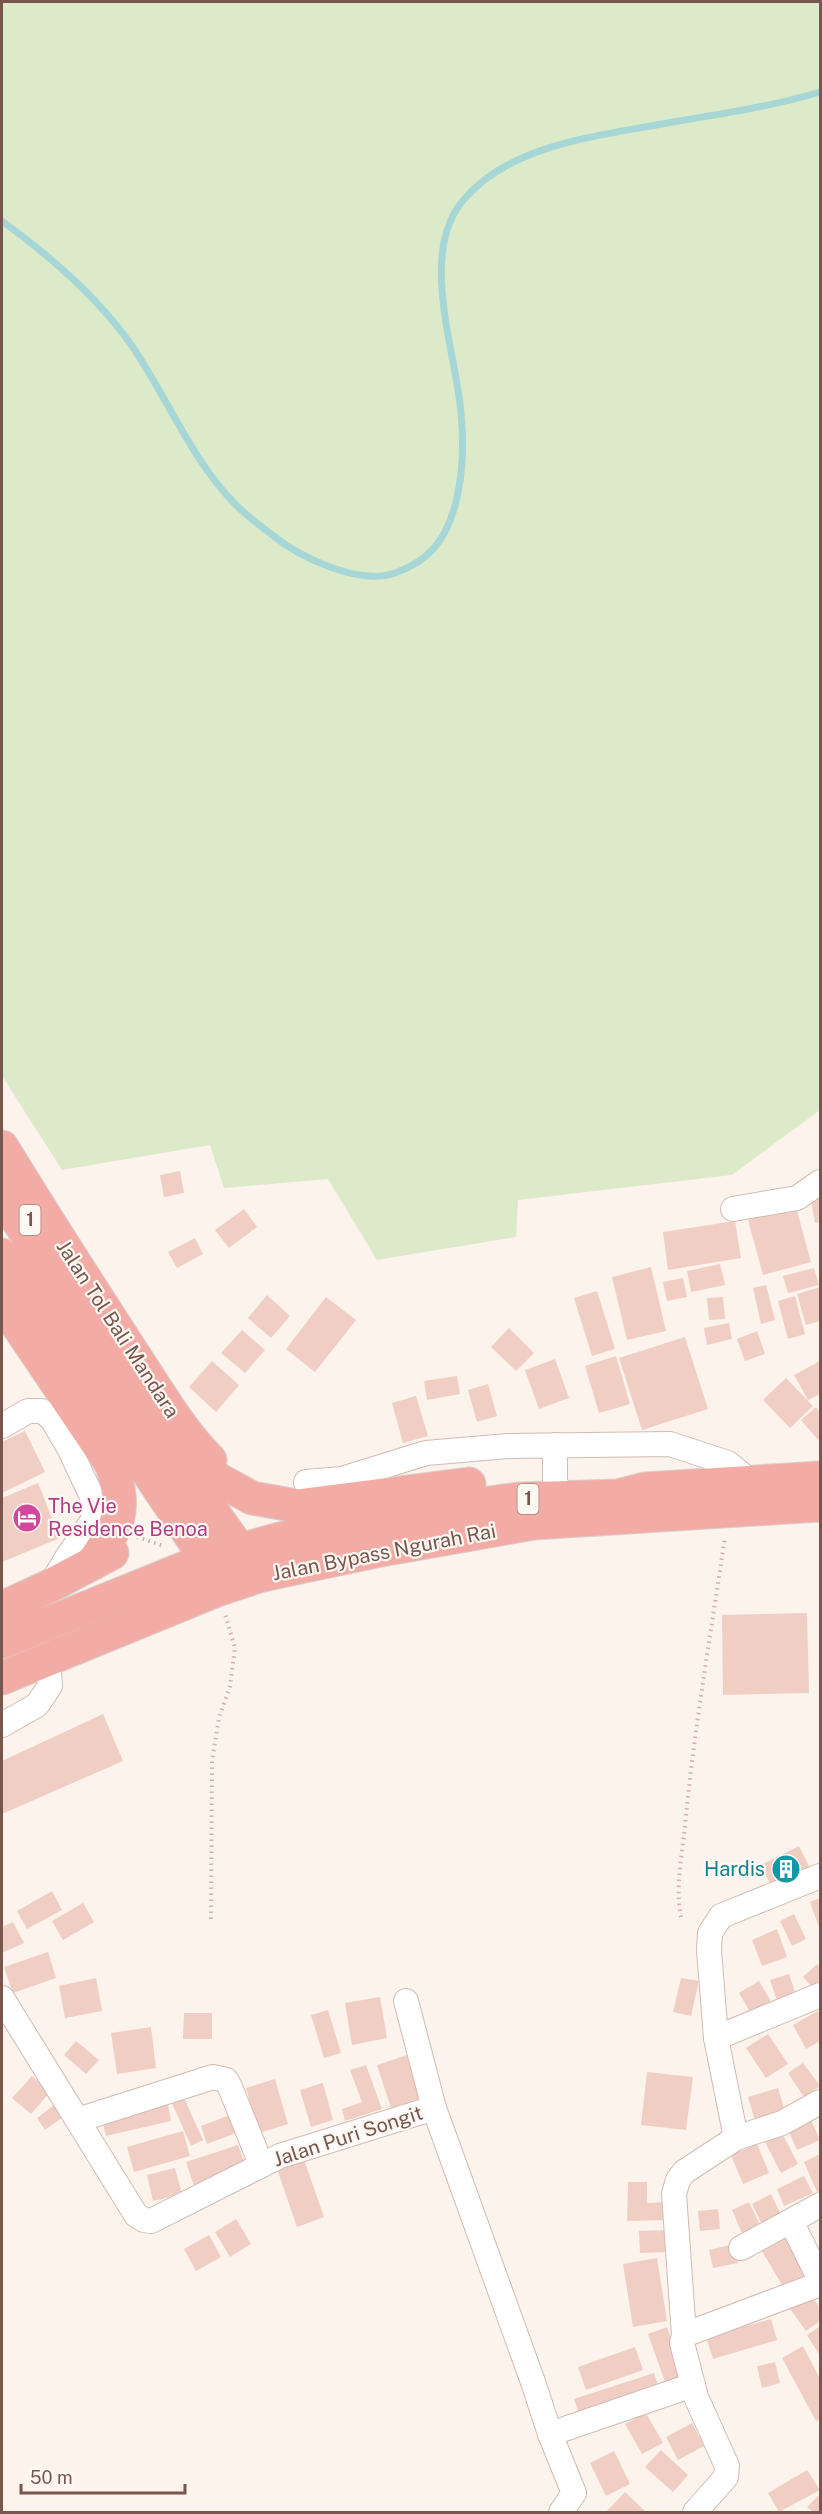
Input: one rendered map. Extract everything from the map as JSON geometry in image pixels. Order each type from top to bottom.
[{"type":"highway","name":"Jalan Tol Bali Mandara","points":[[2,1147],[71,1259],[198,1448],[252,1498]]},
{"type":"highway","name":"1","points":[[2,1159],[58,1280]]},
{"type":"highway","name":"Jalan Tol Bali Mandara","points":[[2,1196],[58,1280],[221,1589]]},
{"type":"highway","name":"Jalan Tol Bali Mandara","points":[[2,1255],[17,1301],[112,1465],[120,1492],[115,1529],[93,1563]]},
{"type":"highway","name":"1","points":[[2,1266],[17,1301]]},
{"type":"highway","name":"Jalan Tol Bali Mandara","points":[[17,1301],[147,1445],[260,1576]]},
{"type":"highway","name":"Jalan Tol Bali Mandara","points":[[147,1445],[203,1471],[252,1498],[297,1506],[516,1478],[557,1489],[617,1482],[645,1489],[751,1482]]},
{"type":"highway","name":"Jalan Tol Bali Mandara","points":[[2,1608],[93,1563],[124,1546],[134,1536],[141,1507],[147,1445]]},
{"type":"highway","name":"1","points":[[751,1482],[820,1478]]},
{"type":"highway","name":"Jalan Bypass Ngurah Rai","points":[[2,1642],[207,1559],[239,1550],[369,1521],[519,1499],[557,1489]]},
{"type":"highway","name":"Jalan Bypass Ngurah Rai","points":[[2,1678],[221,1589],[260,1576],[381,1550],[534,1523],[820,1505]]},
{"type":"street","points":[[733,1209],[797,1198],[820,1182]]},
{"type":"street","points":[[2,1426],[28,1411],[42,1411],[52,1419],[69,1448],[94,1502],[93,1520],[48,1587],[63,1618]]},
{"type":"street","points":[[306,1482],[342,1479],[426,1452],[508,1446],[670,1444],[728,1463],[751,1482]]},
{"type":"street","points":[[555,1445],[557,1489]]},
{"type":"street","points":[[2,1725],[37,1705],[50,1686],[48,1659]]},
{"type":"street","points":[[735,2138],[716,2038],[709,1950],[710,1933],[721,1916],[820,1876]]},
{"type":"street","points":[[716,2038],[820,1995]]},
{"type":"street","name":"Jalan Puri Songit","points":[[2,1998],[136,2215],[144,2220],[151,2220],[280,2156],[434,2108],[550,2434],[574,2493],[561,2512]]},
{"type":"street","points":[[406,2001],[434,2108]]},
{"type":"street","points":[[78,2120],[213,2077],[219,2078],[226,2080],[230,2087],[261,2164]]},
{"type":"street","points":[[694,2512],[726,2477],[727,2466],[696,2397],[682,2343],[684,2335],[674,2194],[678,2180],[684,2172],[735,2138],[782,2123],[820,2102]]},
{"type":"street","points":[[741,2248],[820,2205]]},
{"type":"street","points":[[791,2221],[820,2280]]},
{"type":"street","points":[[684,2335],[820,2284]]},
{"type":"street","points":[[550,2434],[693,2385]]},
{"type":"path","points":[[681,1917],[678,1903],[679,1872],[689,1776],[729,1512]]},
{"type":"path","points":[[212,1919],[212,1761],[219,1718],[230,1686],[235,1648],[221,1589]]},
{"type":"green space","points":[[2,2],[820,2],[820,1110],[732,1175],[518,1200],[516,1237],[377,1260],[328,1179],[224,1188],[210,1145],[62,1170],[2,1076]]},
{"type":"building","points":[[180,1171],[184,1193],[164,1197],[160,1175]]},
{"type":"building","points":[[820,1198],[820,1222],[815,1223],[811,1199]]},
{"type":"building","points":[[796,1207],[811,1262],[763,1275],[748,1220]]},
{"type":"building","points":[[244,1209],[257,1227],[229,1248],[215,1230]]},
{"type":"building","points":[[735,1221],[741,1258],[668,1270],[663,1232]]},
{"type":"building","points":[[195,1238],[203,1254],[177,1268],[168,1252]]},
{"type":"building","points":[[720,1264],[725,1285],[691,1292],[687,1271]]},
{"type":"building","points":[[651,1267],[666,1331],[627,1340],[612,1277]]},
{"type":"building","points":[[814,1268],[819,1285],[788,1293],[783,1276]]},
{"type":"building","points":[[683,1278],[687,1297],[667,1301],[663,1282]]},
{"type":"building","points":[[766,1285],[775,1320],[761,1324],[753,1288]]},
{"type":"building","points":[[820,1287],[820,1321],[806,1325],[797,1294]]},
{"type":"building","points":[[597,1291],[615,1349],[592,1356],[574,1298]]},
{"type":"building","points":[[267,1295],[290,1316],[271,1338],[248,1318]]},
{"type":"building","points":[[795,1296],[805,1334],[788,1339],[778,1301]]},
{"type":"building","points":[[326,1297],[356,1320],[315,1372],[286,1349]]},
{"type":"building","points":[[723,1297],[725,1319],[709,1320],[707,1298]]},
{"type":"building","points":[[729,1323],[732,1339],[707,1345],[704,1328]]},
{"type":"building","points":[[509,1328],[534,1353],[516,1371],[491,1347]]},
{"type":"building","points":[[242,1330],[265,1350],[245,1373],[221,1353]]},
{"type":"building","points":[[757,1331],[765,1354],[745,1361],[737,1339]]},
{"type":"building","points":[[685,1337],[708,1409],[642,1430],[619,1358]]},
{"type":"building","points":[[616,1356],[630,1404],[599,1413],[585,1366]]},
{"type":"building","points":[[555,1359],[569,1398],[539,1409],[525,1370]]},
{"type":"building","points":[[212,1361],[239,1385],[216,1412],[189,1387]]},
{"type":"building","points":[[820,1361],[820,1394],[808,1400],[794,1375]]},
{"type":"building","points":[[457,1376],[460,1394],[427,1400],[424,1381]]},
{"type":"building","points":[[786,1378],[813,1406],[790,1428],[763,1400]]},
{"type":"building","points":[[488,1384],[497,1416],[477,1422],[468,1390]]},
{"type":"building","points":[[416,1396],[428,1436],[403,1443],[392,1403]]},
{"type":"building","points":[[816,1407],[820,1413],[820,1442],[801,1420]]},
{"type":"building","points":[[25,1431],[45,1472],[2,1493],[2,1442]]},
{"type":"building","name":"The Vie Residence Benoa","points":[[38,1483],[60,1538],[2,1562],[2,1498]]},
{"type":"building","points":[[807,1613],[809,1693],[723,1695],[722,1615]]},
{"type":"building","points":[[103,1714],[123,1761],[2,1814],[2,1761]]},
{"type":"building","name":"Hardis","points":[[799,1846],[812,1872],[774,1892],[761,1865]]},
{"type":"building","points":[[52,1891],[62,1910],[27,1929],[17,1911]]},
{"type":"building","points":[[820,1898],[820,1930],[810,1902]]},
{"type":"building","points":[[83,1903],[94,1922],[63,1940],[52,1921]]},
{"type":"building","points":[[794,1914],[806,1939],[792,1946],[780,1921]]},
{"type":"building","points":[[13,1922],[24,1943],[2,1953],[2,1927]]},
{"type":"building","points":[[777,1929],[787,1957],[762,1966],[752,1940]]},
{"type":"building","points":[[48,1952],[56,1978],[13,1993],[4,1967]]},
{"type":"building","points":[[817,1964],[820,1968],[820,1981],[813,1988],[803,1977]]},
{"type":"building","points":[[789,1974],[796,1995],[777,2001],[770,1980]]},
{"type":"building","points":[[96,1978],[102,2011],[65,2018],[59,1986]]},
{"type":"building","points":[[681,1978],[699,1981],[691,2016],[673,2012]]},
{"type":"building","points":[[759,1981],[773,2005],[753,2017],[739,1993]]},
{"type":"building","points":[[380,1997],[387,2038],[352,2045],[345,2003]]},
{"type":"building","points":[[328,2010],[341,2053],[324,2058],[311,2015]]},
{"type":"building","points":[[818,2011],[820,2041],[806,2049],[793,2025]]},
{"type":"building","points":[[184,2013],[212,2013],[212,2039],[183,2039]]},
{"type":"building","points":[[151,2027],[156,2068],[117,2074],[111,2033]]},
{"type":"building","points":[[768,2034],[788,2064],[766,2078],[746,2048]]},
{"type":"building","points":[[76,2041],[99,2060],[86,2074],[64,2055]]},
{"type":"building","points":[[407,2055],[421,2098],[391,2108],[377,2065]]},
{"type":"building","points":[[803,2063],[820,2086],[804,2097],[788,2073]]},
{"type":"building","points":[[366,2065],[382,2109],[345,2121],[342,2109],[362,2102],[350,2070]]},
{"type":"building","points":[[647,2072],[693,2077],[686,2130],[641,2125]]},
{"type":"building","points":[[32,2076],[50,2092],[31,2114],[12,2098]]},
{"type":"building","points":[[275,2079],[288,2124],[259,2133],[246,2088]]},
{"type":"building","points":[[323,2083],[333,2120],[311,2127],[300,2090]]},
{"type":"building","points":[[778,2088],[786,2115],[756,2124],[748,2097]]},
{"type":"building","points":[[184,2098],[203,2140],[191,2146],[172,2103]]},
{"type":"building","points":[[54,2105],[63,2117],[45,2130],[37,2118]]},
{"type":"building","points":[[168,2105],[171,2121],[106,2136],[102,2120]]},
{"type":"building","points":[[238,2112],[244,2130],[207,2144],[201,2126]]},
{"type":"building","points":[[811,2120],[820,2140],[797,2150],[788,2130]]},
{"type":"building","points":[[183,2131],[190,2156],[134,2172],[127,2147]]},
{"type":"building","points":[[782,2133],[798,2164],[781,2173],[765,2142]]},
{"type":"building","points":[[757,2144],[769,2173],[743,2184],[731,2155]]},
{"type":"building","points":[[238,2145],[246,2168],[194,2186],[186,2162]]},
{"type":"building","points":[[820,2154],[820,2191],[817,2192],[804,2162]]},
{"type":"building","points":[[303,2157],[324,2217],[297,2227],[276,2166]]},
{"type":"building","points":[[175,2168],[182,2194],[153,2201],[147,2175]]},
{"type":"building","points":[[804,2176],[813,2193],[784,2206],[777,2189]]},
{"type":"building","points":[[628,2182],[647,2182],[647,2203],[668,2202],[668,2220],[627,2221]]},
{"type":"building","points":[[771,2194],[782,2217],[763,2226],[752,2204]]},
{"type":"building","points":[[749,2202],[760,2225],[742,2233],[732,2210]]},
{"type":"building","points":[[718,2209],[720,2229],[700,2231],[698,2211]]},
{"type":"building","points":[[236,2219],[251,2244],[230,2257],[215,2232]]},
{"type":"building","points":[[667,2230],[668,2252],[640,2253],[639,2231]]},
{"type":"building","points":[[209,2235],[221,2257],[196,2271],[184,2249]]},
{"type":"building","points":[[783,2235],[808,2276],[785,2290],[760,2248]]},
{"type":"building","points":[[734,2244],[738,2263],[713,2268],[709,2250]]},
{"type":"building","points":[[657,2258],[667,2321],[633,2327],[623,2264]]},
{"type":"building","points":[[809,2292],[820,2308],[820,2321],[806,2331],[788,2306]]},
{"type":"building","points":[[771,2319],[777,2340],[713,2359],[706,2337]]},
{"type":"building","points":[[820,2326],[820,2353],[819,2354],[807,2335]]},
{"type":"building","points":[[667,2327],[684,2375],[665,2382],[648,2334]]},
{"type":"building","points":[[803,2346],[820,2379],[820,2419],[816,2421],[782,2358]]},
{"type":"building","points":[[635,2347],[643,2370],[586,2390],[578,2367]]},
{"type":"building","points":[[775,2362],[780,2383],[762,2388],[757,2366]]},
{"type":"building","points":[[654,2373],[661,2394],[581,2420],[574,2399]]},
{"type":"building","points":[[646,2413],[663,2443],[642,2454],[625,2424]]},
{"type":"building","points":[[692,2423],[704,2446],[678,2460],[666,2437]]},
{"type":"building","points":[[661,2450],[688,2475],[673,2492],[645,2467]]},
{"type":"building","points":[[614,2451],[630,2484],[606,2496],[590,2463]]},
{"type":"building","points":[[807,2470],[820,2490],[779,2512],[768,2493]]},
{"type":"building","points":[[625,2492],[646,2512],[606,2512]]},
{"type":"building","points":[[820,2494],[820,2512],[813,2512],[807,2507]]},
{"type":"waterway","points":[[2,221],[72,278],[119,328],[145,366],[192,448],[219,486],[239,508],[283,543],[313,560],[347,572],[364,576],[380,576],[407,568],[434,548],[446,530],[458,495],[463,448],[462,425],[458,388],[447,332],[441,273],[443,245],[451,220],[465,198],[484,180],[505,166],[553,146],[605,134],[759,107],[820,92]]},
{"type":"place","name":"The Vie Residence Benoa","points":[[27,1518]]},
{"type":"place","name":"Hardis","points":[[786,1869]]}]
